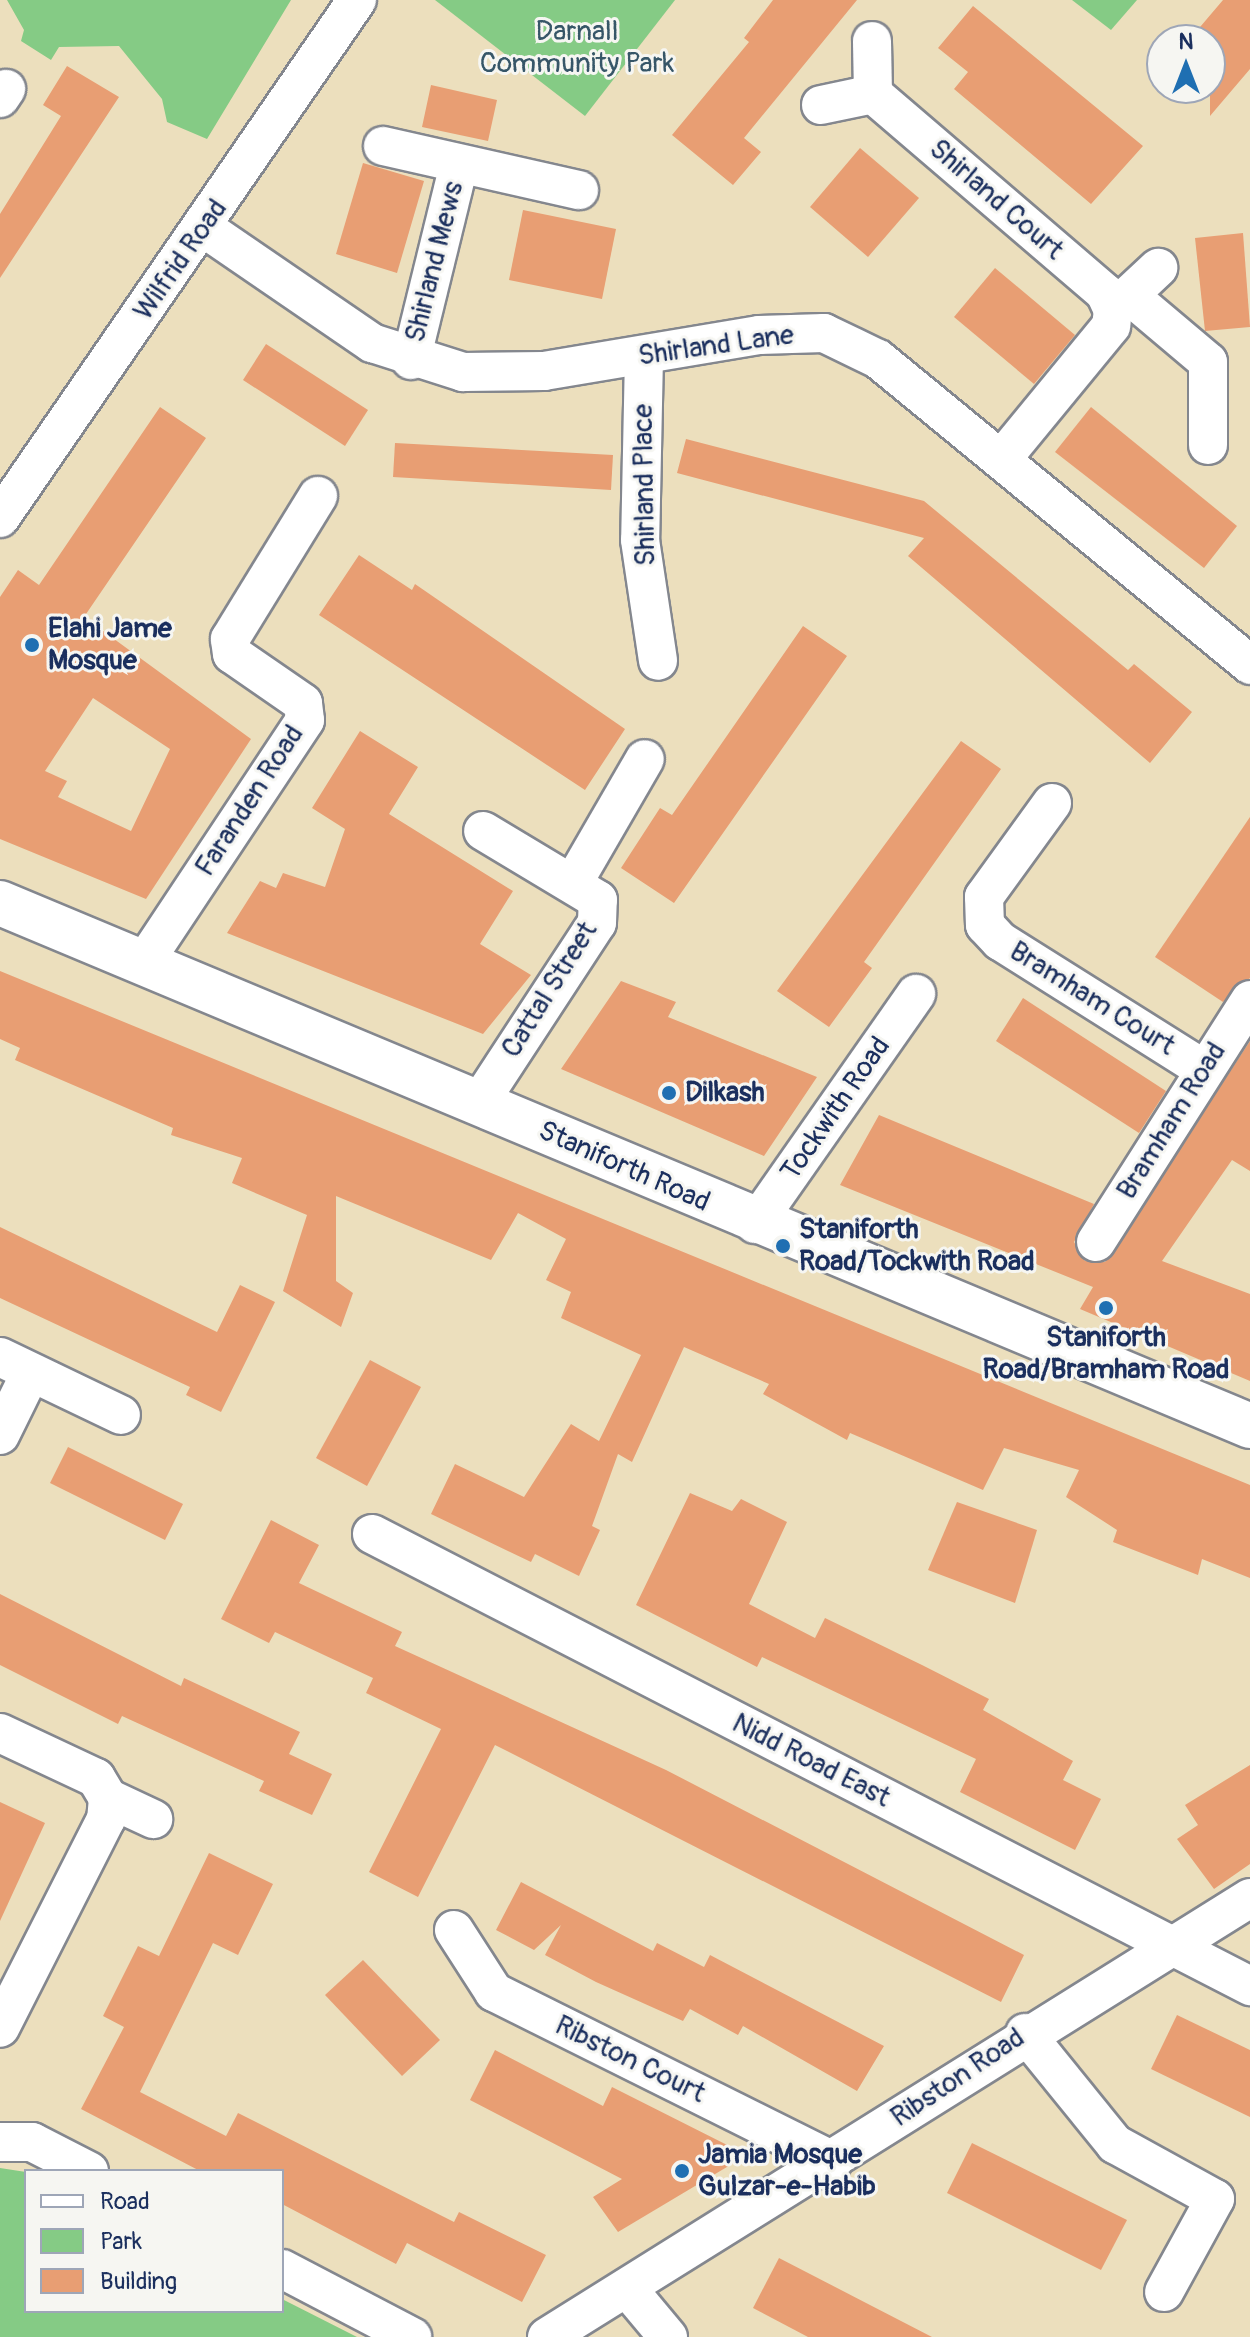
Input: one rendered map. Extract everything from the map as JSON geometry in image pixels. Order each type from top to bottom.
[{"type":"main road","name":"Staniforth Road","points":[[0,903],[479,1103],[755,1224],[1250,1426]]},
{"type":"street","name":"Wilfrid Road","points":[[0,518],[204,228],[357,0]]},
{"type":"street","points":[[821,105],[873,94],[872,41]]},
{"type":"street","name":"Shirland Court","points":[[873,94],[1105,293],[1208,362],[1208,445]]},
{"type":"street","name":"Shirland Mews","points":[[383,146],[579,190]]},
{"type":"street","name":"Shirland Mews","points":[[411,360],[459,164]]},
{"type":"street","name":"Shirland Lane","points":[[204,228],[372,343],[411,360],[463,372],[544,371],[759,335],[824,333],[878,359],[1250,665]]},
{"type":"street","points":[[1001,460],[1111,326],[1122,303],[1158,268]]},
{"type":"street","name":"Shirland Place","points":[[644,356],[640,540],[658,661]]},
{"type":"street","name":"Faranden Road","points":[[145,961],[305,720],[303,703],[232,654],[230,639],[318,496]]},
{"type":"street","name":"Cattal Street","points":[[573,883],[645,759]]},
{"type":"street","name":"Bramham Court","points":[[1052,803],[984,897],[985,925],[1000,941],[1203,1069]]},
{"type":"street","name":"Cattal Street","points":[[479,1103],[597,923],[598,900],[483,831]]},
{"type":"street","name":"Tockwith Road","points":[[755,1224],[916,994]]},
{"type":"street","name":"Bramham Road","points":[[1096,1242],[1203,1069],[1250,1000]]},
{"type":"street","points":[[0,1435],[15,1365],[121,1415]]},
{"type":"street","name":"Nidd Road East","points":[[372,1534],[1250,1986]]},
{"type":"street","points":[[0,1733],[96,1778],[108,1798],[153,1819]]},
{"type":"street","points":[[0,2028],[106,1819],[108,1798]]},
{"type":"street","name":"Ribston Road","points":[[547,2337],[833,2161],[1025,2033],[1174,1949],[1250,1898]]},
{"type":"street","name":"Ribston Court","points":[[454,1930],[494,1992],[833,2161]]},
{"type":"street","points":[[1025,2033],[1115,2144],[1215,2199],[1164,2292]]},
{"type":"street","points":[[0,2142],[32,2142],[85,2169]]},
{"type":"street","points":[[284,2270],[412,2337]]},
{"type":"street","points":[[627,2288],[668,2337]]},
{"type":"green space","points":[[7,0],[291,0],[207,139],[167,122],[162,99],[119,46],[59,47],[51,60],[21,41],[24,30]]},
{"type":"green space","name":"Darnall Community Park","points":[[435,0],[675,0],[585,116]]},
{"type":"green space","points":[[1072,0],[1137,0],[1111,30]]},
{"type":"green space","points":[[0,2168],[24,2172],[24,2313],[284,2313],[284,2300],[357,2337],[0,2337]]},
{"type":"building","points":[[773,0],[857,0],[744,138],[761,152],[733,185],[672,135],[749,42],[744,38]]},
{"type":"building","points":[[1223,0],[1250,0],[1250,69],[1226,97],[1226,24],[1203,24]]},
{"type":"building","points":[[973,6],[1143,146],[1091,204],[954,89],[968,72],[938,48]]},
{"type":"building","points":[[67,66],[119,97],[0,278],[0,214],[61,116],[43,105]]},
{"type":"building","points":[[431,85],[497,100],[488,141],[422,127]]},
{"type":"building","points":[[1210,104],[1220,104],[1210,116]]},
{"type":"building","points":[[860,148],[919,198],[868,257],[810,207]]},
{"type":"building","points":[[363,163],[424,181],[397,273],[336,254]]},
{"type":"building","points":[[523,210],[616,229],[602,299],[509,280]]},
{"type":"building","points":[[1243,233],[1250,327],[1205,331],[1195,238]]},
{"type":"building","points":[[995,268],[1075,335],[1034,384],[954,317]]},
{"type":"building","points":[[266,344],[368,410],[345,446],[243,380]]},
{"type":"building","points":[[160,407],[206,438],[84,617],[251,739],[146,899],[0,839],[0,597],[18,570],[39,585]],"holes":[[[93,698],[170,749],[131,831],[58,797],[67,781],[45,771]]]},
{"type":"building","points":[[1091,407],[1237,526],[1204,568],[1055,452]]},
{"type":"building","points":[[686,439],[924,501],[1128,670],[1134,664],[1192,712],[1150,763],[908,556],[924,538],[677,473]]},
{"type":"building","points":[[395,443],[613,455],[611,490],[393,477]]},
{"type":"building","points":[[359,555],[412,590],[415,584],[625,729],[585,790],[319,615]]},
{"type":"building","points":[[803,626],[847,656],[674,903],[621,868],[660,808],[672,815]]},
{"type":"building","points":[[360,731],[418,767],[389,814],[513,891],[480,944],[531,975],[483,1034],[227,933],[260,881],[276,888],[283,873],[325,887],[345,829],[312,808]]},
{"type":"building","points":[[961,741],[1001,769],[864,962],[872,968],[829,1027],[777,991]]},
{"type":"building","points":[[1250,817],[1250,978],[1223,1002],[1155,957]]},
{"type":"building","points":[[0,971],[1250,1485],[1250,1578],[1202,1559],[1198,1575],[1113,1542],[1117,1530],[1066,1497],[1079,1470],[1004,1448],[983,1490],[850,1433],[847,1440],[763,1394],[769,1384],[684,1347],[632,1462],[618,1454],[592,1526],[600,1530],[579,1576],[535,1554],[531,1562],[431,1514],[455,1464],[524,1497],[571,1424],[599,1441],[641,1355],[561,1318],[571,1292],[546,1280],[566,1239],[518,1213],[491,1260],[336,1196],[336,1281],[353,1293],[341,1327],[283,1291],[307,1215],[232,1183],[242,1158],[171,1135],[173,1128],[15,1060],[20,1048],[0,1039]]},
{"type":"building","points":[[621,981],[676,1002],[668,1017],[817,1077],[764,1156],[561,1069]]},
{"type":"building","points":[[1023,998],[1166,1091],[1139,1133],[996,1041]]},
{"type":"building","points":[[1250,1041],[1250,1171],[1232,1160],[1162,1261],[1250,1294],[1250,1381],[1080,1309],[1093,1287],[840,1185],[879,1115],[1094,1204],[1074,1242],[1085,1261],[1105,1262]]},
{"type":"building","points":[[0,1227],[217,1332],[240,1285],[275,1302],[221,1412],[186,1395],[190,1387],[0,1298]]},
{"type":"building","points":[[370,1360],[421,1387],[367,1486],[316,1458]]},
{"type":"building","points":[[68,1447],[183,1504],[165,1540],[50,1483]]},
{"type":"building","points":[[690,1493],[732,1511],[741,1499],[787,1522],[749,1604],[815,1638],[825,1618],[922,1665],[989,1699],[983,1710],[1073,1761],[1063,1780],[1101,1799],[1075,1850],[960,1792],[976,1759],[762,1657],[757,1667],[636,1605]]},
{"type":"building","points":[[957,1502],[1037,1530],[1015,1603],[928,1570]]},
{"type":"building","points":[[271,1520],[319,1545],[299,1583],[402,1632],[395,1646],[666,1770],[1024,1955],[1001,2002],[495,1745],[418,1897],[369,1872],[441,1729],[366,1693],[373,1678],[275,1632],[269,1643],[221,1619]]},
{"type":"building","points":[[0,1594],[181,1686],[184,1678],[300,1732],[289,1754],[332,1774],[312,1815],[259,1791],[264,1781],[122,1716],[118,1724],[0,1665]]},
{"type":"building","points":[[1250,1765],[1250,1864],[1214,1889],[1177,1839],[1198,1825],[1185,1805]]},
{"type":"building","points":[[0,1802],[45,1823],[0,1921]]},
{"type":"building","points":[[209,1853],[273,1884],[238,1955],[213,1943],[140,2092],[226,2136],[238,2113],[454,2222],[459,2212],[546,2255],[522,2302],[407,2243],[396,2264],[284,2205],[284,2169],[196,2169],[81,2109],[124,2027],[103,2016],[138,1946],[159,1956]]},
{"type":"building","points":[[521,1882],[653,1951],[657,1943],[704,1967],[710,1955],[884,2046],[857,2091],[743,2026],[738,2035],[690,2009],[683,2021],[596,1982],[545,1955],[561,1925],[534,1950],[496,1930]]},
{"type":"building","points":[[363,1960],[440,2040],[402,2076],[325,1995]]},
{"type":"building","points":[[1177,2015],[1250,2050],[1250,2117],[1151,2069]]},
{"type":"building","points":[[495,2050],[603,2106],[612,2087],[747,2155],[618,2232],[593,2197],[622,2179],[470,2100]]},
{"type":"building","points":[[972,2143],[1127,2220],[1101,2270],[947,2193]]},
{"type":"building","points":[[779,2258],[932,2337],[808,2337],[753,2308]]},
{"type":"place","name":"Elahi Jame Mosque","points":[[32,645]]},
{"type":"place","name":"Dilkash","points":[[669,1093]]},
{"type":"place","name":"Staniforth Road/Tockwith Road","points":[[783,1246]]},
{"type":"place","name":"Staniforth Road/Bramham Road","points":[[1106,1308]]},
{"type":"place","name":"Jamia Mosque Gulzar-e-Habib","points":[[682,2171]]}]
